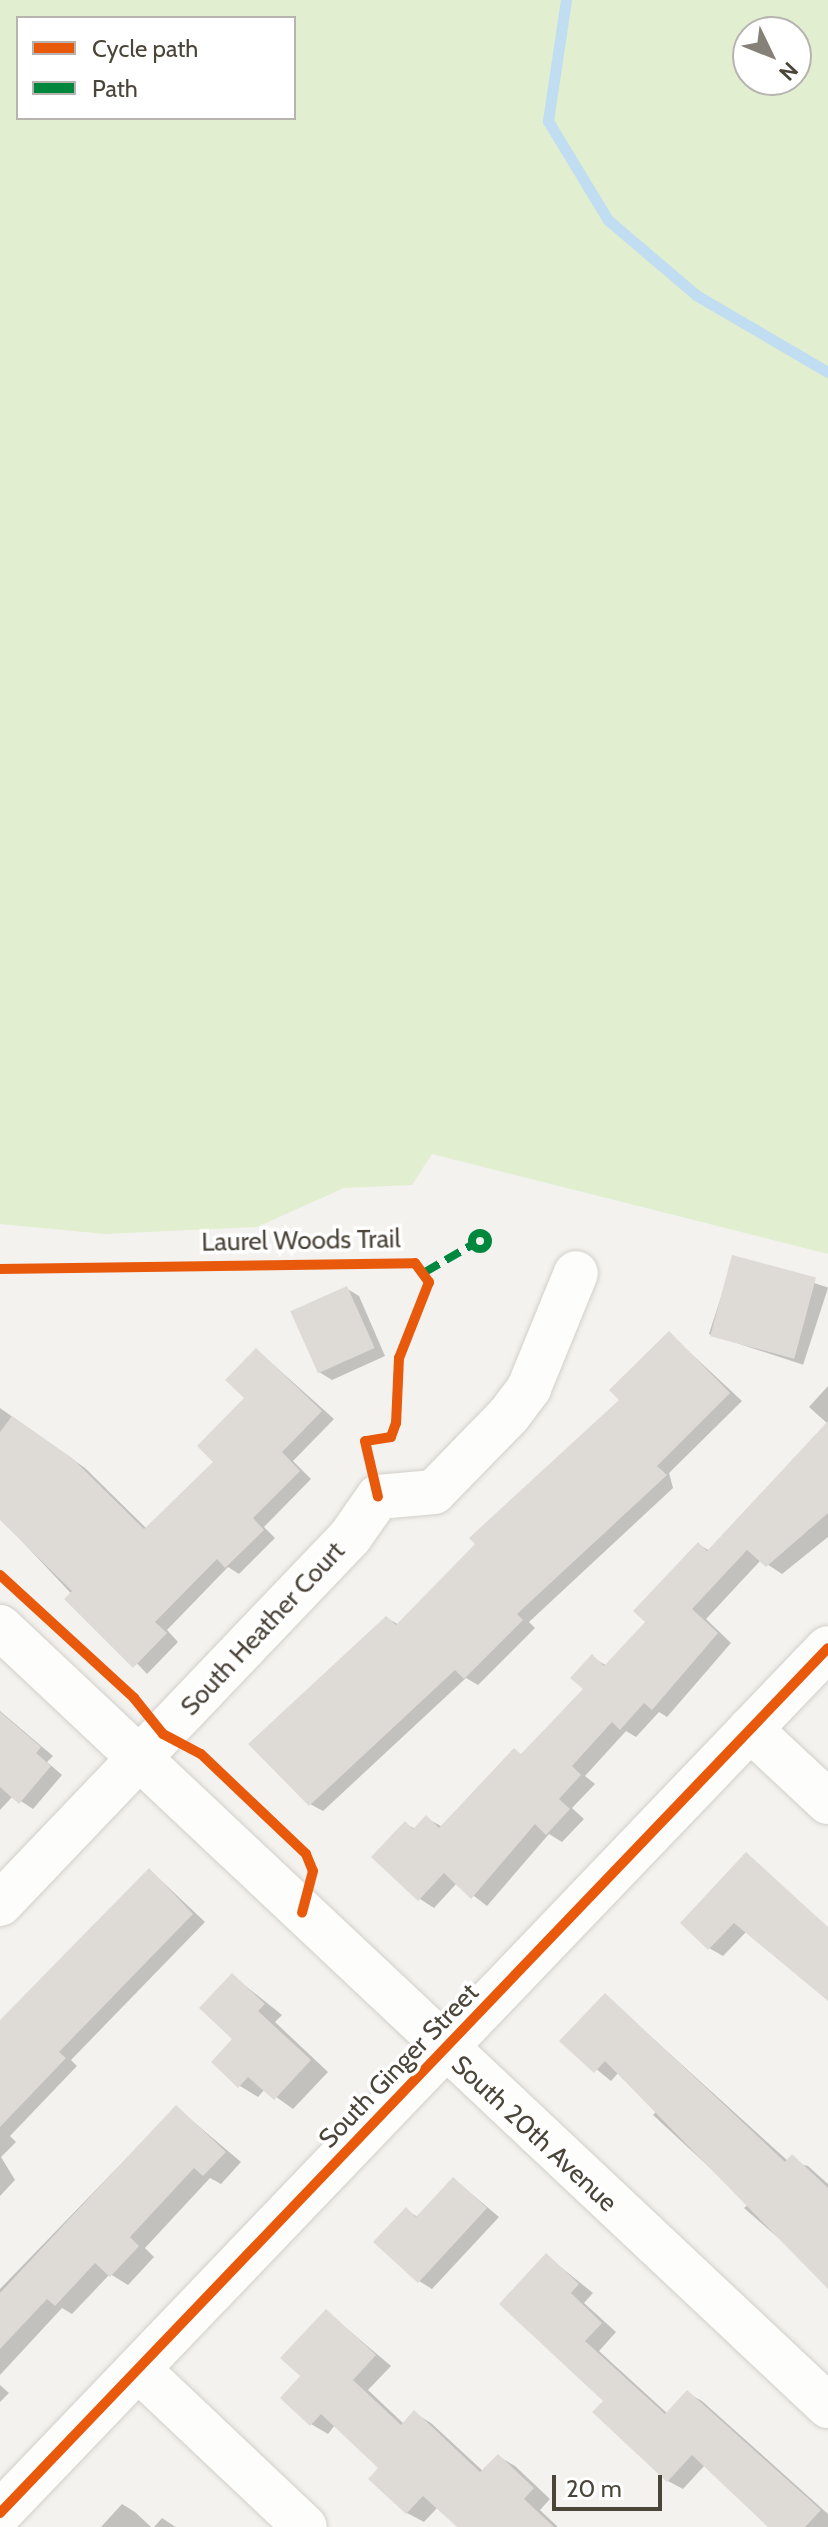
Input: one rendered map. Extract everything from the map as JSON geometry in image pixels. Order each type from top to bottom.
[{"type":"street","name":"South Heather Court","points":[[0,1904],[350,1537],[378,1497],[434,1492],[509,1415],[529,1388],[576,1273]]},
{"type":"street","name":"South 20th Avenue","points":[[0,1627],[141,1757],[444,2051],[828,2406]]},
{"type":"street","name":"South Ginger Street","points":[[0,2513],[828,1648]]},
{"type":"street","points":[[750,1729],[828,1802]]},
{"type":"street","points":[[139,2370],[305,2527]]},
{"type":"green space","points":[[0,0],[828,0],[828,1254],[432,1154],[412,1185],[344,1188],[257,1227],[105,1234],[0,1224]]},
{"type":"building","points":[[732,1255],[816,1278],[794,1359],[710,1336]]},
{"type":"building","points":[[347,1286],[375,1348],[318,1373],[290,1311]]},
{"type":"building","points":[[669,1331],[730,1393],[657,1466],[667,1475],[517,1614],[523,1620],[464,1679],[455,1670],[309,1806],[248,1744],[386,1616],[396,1625],[475,1544],[469,1538],[619,1400],[609,1390]]},
{"type":"building","points":[[256,1348],[322,1411],[282,1452],[300,1471],[253,1518],[264,1530],[225,1568],[217,1559],[155,1622],[167,1633],[133,1668],[64,1599],[72,1591],[0,1520],[0,1432],[12,1416],[72,1458],[144,1529],[213,1462],[197,1446],[244,1398],[225,1380]]},
{"type":"building","points":[[828,1421],[828,1513],[766,1567],[747,1550],[692,1609],[718,1633],[652,1710],[644,1703],[620,1730],[612,1722],[572,1766],[581,1775],[559,1799],[570,1809],[546,1835],[535,1824],[471,1899],[444,1873],[418,1901],[371,1857],[405,1821],[413,1829],[426,1815],[439,1828],[514,1748],[521,1754],[583,1689],[570,1678],[592,1654],[604,1666],[645,1622],[633,1611],[698,1542],[707,1551]]},
{"type":"building","points":[[0,1712],[41,1747],[36,1753],[51,1766],[19,1804],[0,1787]]},
{"type":"building","points":[[746,1852],[828,1927],[828,2001],[734,1923],[708,1950],[680,1923]]},
{"type":"building","points":[[149,1868],[193,1914],[59,2052],[66,2058],[0,2127],[0,2020]]},
{"type":"building","points":[[232,1973],[265,2004],[258,2011],[311,2060],[274,2100],[248,2077],[238,2088],[211,2062],[232,2039],[199,2008]]},
{"type":"building","points":[[605,1993],[785,2162],[792,2154],[828,2188],[828,2289],[605,2061],[594,2073],[559,2041]]},
{"type":"building","points":[[176,2105],[226,2152],[203,2176],[194,2168],[130,2237],[139,2246],[110,2277],[95,2263],[55,2306],[47,2299],[0,2349],[0,2293]]},
{"type":"building","points":[[453,2177],[487,2208],[418,2283],[373,2242],[406,2207],[416,2217]]},
{"type":"building","points":[[546,2253],[579,2284],[571,2293],[602,2323],[585,2341],[665,2414],[687,2390],[821,2510],[805,2527],[768,2527],[692,2455],[667,2482],[592,2412],[603,2401],[499,2304]]},
{"type":"building","points":[[326,2309],[376,2355],[353,2380],[401,2425],[414,2410],[480,2472],[498,2454],[534,2488],[524,2499],[554,2527],[457,2527],[423,2496],[406,2514],[368,2479],[378,2468],[321,2414],[310,2426],[280,2398],[300,2376],[280,2358]]},
{"type":"waterway","points":[[566,0],[548,121],[608,220],[696,295],[828,372]]},
{"type":"marked path","points":[[477,1233],[483,1233],[488,1241],[486,1247],[477,1249],[472,1244],[472,1238],[477,1233]]},
{"type":"marked path","points":[[425,1272],[472,1245]]},
{"type":"cycle path","name":"Laurel Woods Trail","points":[[0,1269],[415,1263],[429,1282],[399,1358],[396,1423],[391,1437],[365,1441],[378,1497]]},
{"type":"cycle path","points":[[0,1575],[134,1698],[163,1734],[201,1754],[306,1854],[313,1871],[302,1913]]},
{"type":"cycle path","points":[[0,2513],[828,1648]]}]
